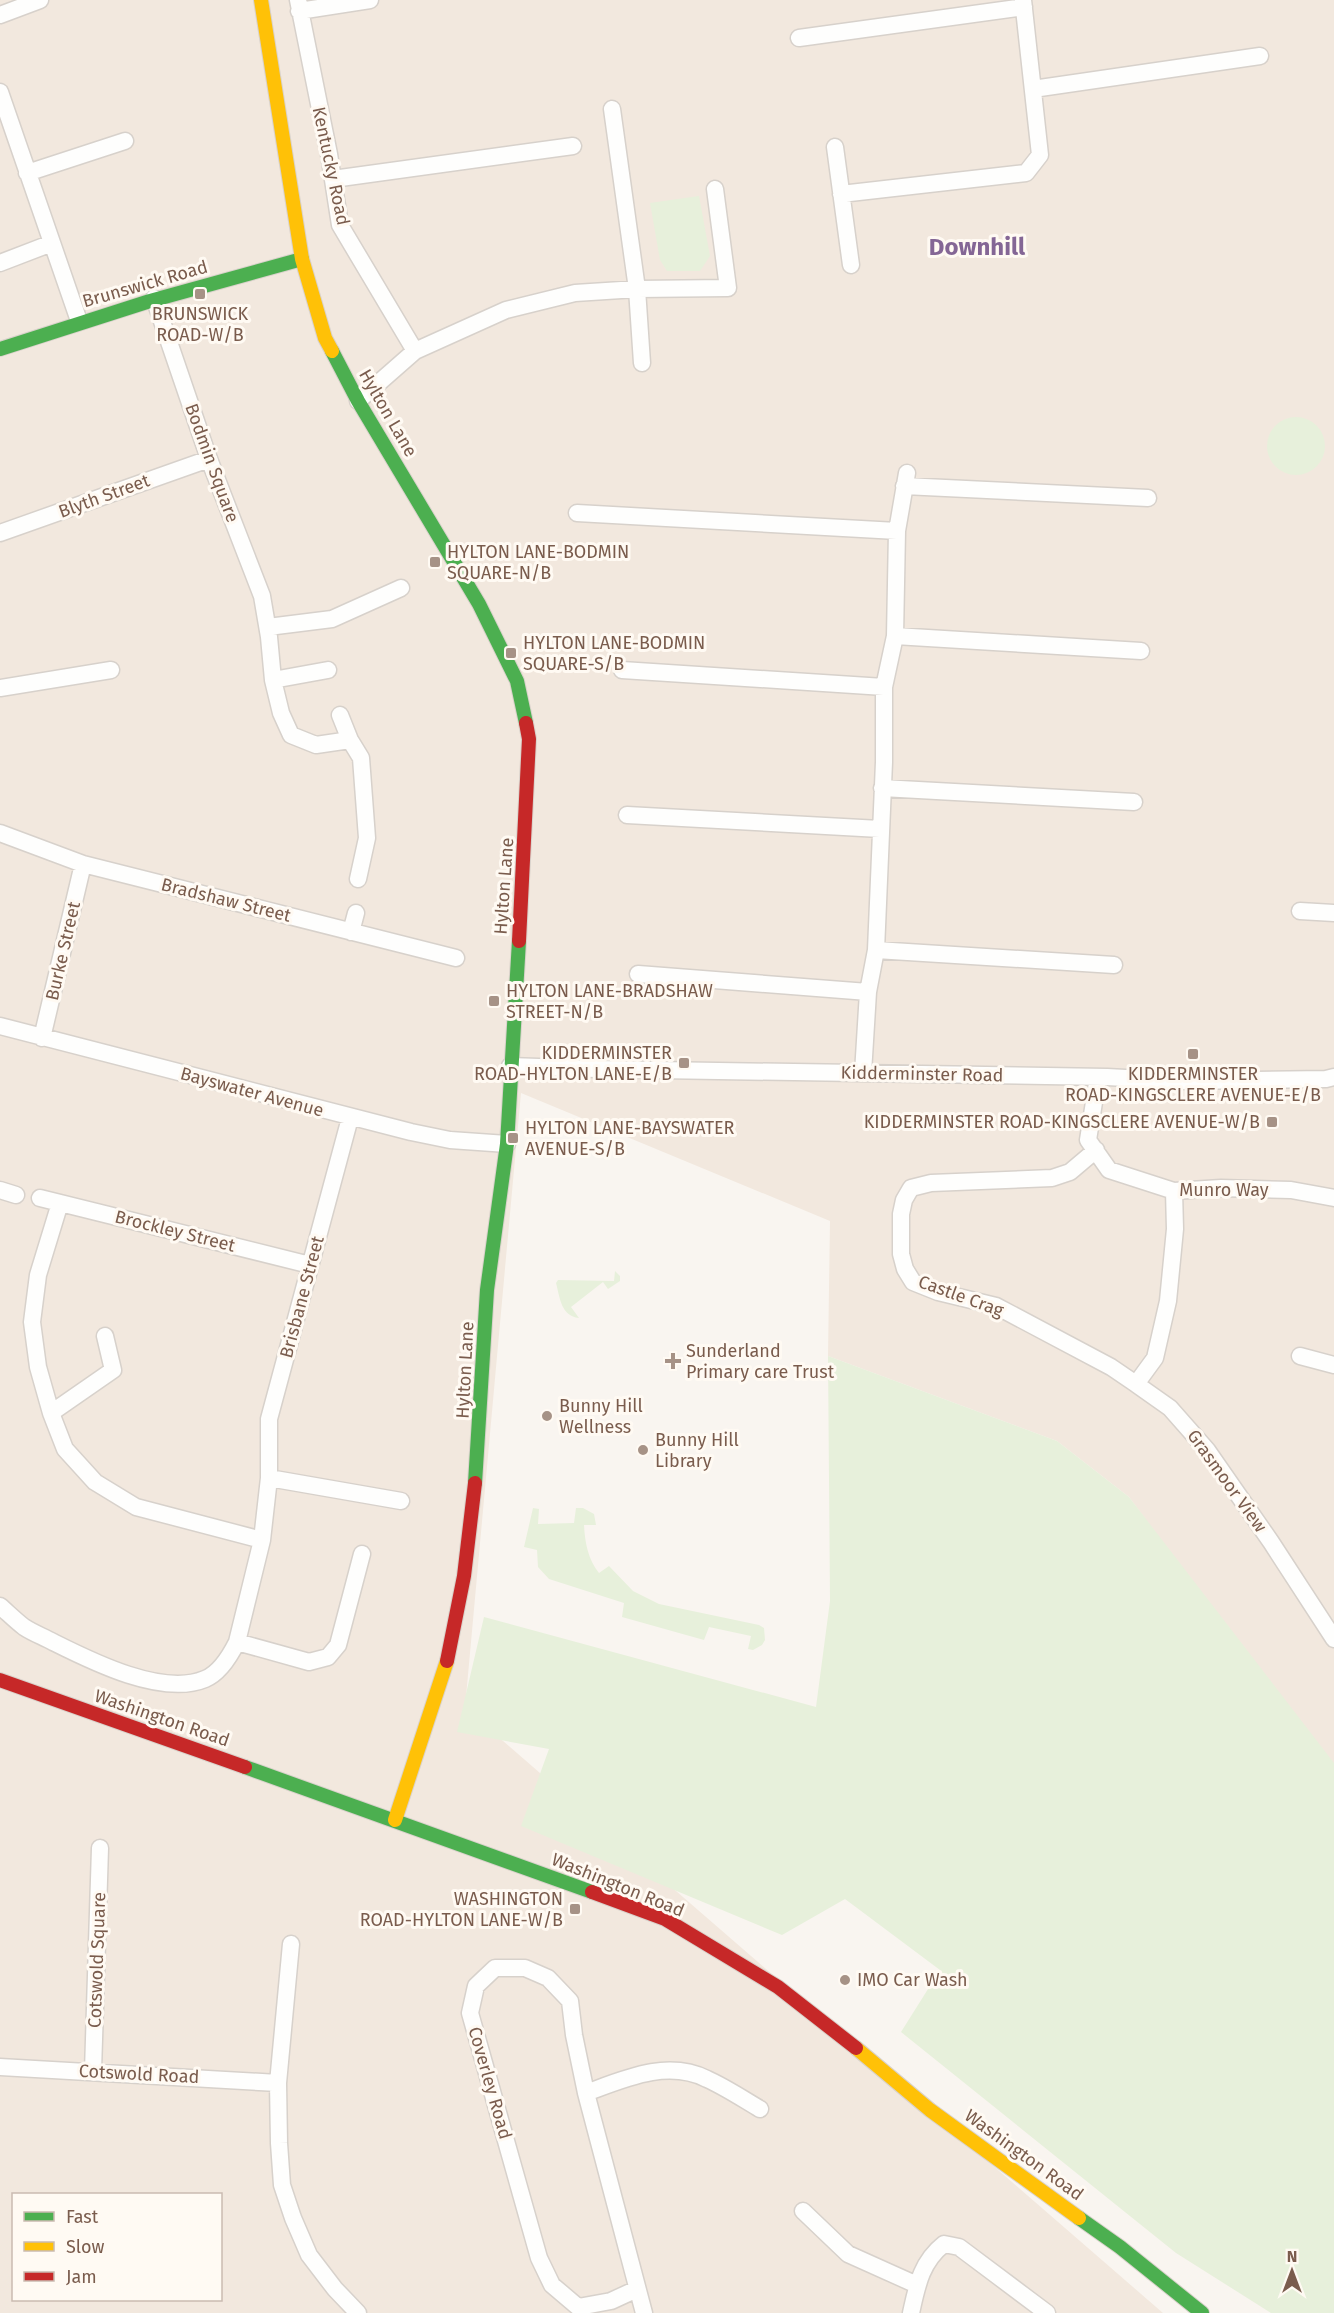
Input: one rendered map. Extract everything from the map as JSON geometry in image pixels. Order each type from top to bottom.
[{"type":"street","points":[[0,15],[40,0]]},
{"type":"street","name":"Hylton Lane","points":[[261,0],[302,259],[325,338],[358,401],[479,604],[517,681],[529,739],[507,1143],[487,1290],[476,1475],[464,1576],[450,1652],[395,1820]]},
{"type":"street","points":[[298,6],[370,0]]},
{"type":"street","points":[[799,38],[1024,4],[1040,155],[1026,173],[841,194]]},
{"type":"street","name":"Kentucky Road","points":[[298,6],[340,225],[415,351]]},
{"type":"street","points":[[1033,89],[1260,56]]},
{"type":"street","points":[[0,92],[80,321]]},
{"type":"street","points":[[612,109],[637,289],[642,363]]},
{"type":"street","points":[[27,173],[125,141]]},
{"type":"street","points":[[333,179],[573,146]]},
{"type":"street","points":[[835,147],[851,265]]},
{"type":"street","points":[[358,401],[415,351],[506,310],[575,293],[637,289],[728,288],[715,189]]},
{"type":"street","points":[[0,263],[52,243]]},
{"type":"street","name":"Brunswick Road","points":[[0,349],[154,298],[302,259]]},
{"type":"street","name":"Bodmin Square","points":[[154,298],[208,459],[261,596],[268,627],[273,680],[281,713],[291,735],[316,745],[350,741]]},
{"type":"street","name":"Blyth Street","points":[[0,534],[208,459]]},
{"type":"street","points":[[864,1073],[868,992],[876,950],[884,687],[895,636],[897,531],[905,479],[1148,498]]},
{"type":"street","points":[[577,513],[897,531]]},
{"type":"street","points":[[268,627],[332,619],[401,588]]},
{"type":"street","points":[[895,636],[1141,651]]},
{"type":"street","points":[[0,688],[111,670]]},
{"type":"street","points":[[273,680],[328,670]]},
{"type":"street","points":[[622,670],[884,687]]},
{"type":"street","points":[[340,715],[350,741],[362,758],[367,838],[358,879]]},
{"type":"street","points":[[882,788],[1134,802]]},
{"type":"street","points":[[627,815],[880,829]]},
{"type":"street","name":"Bradshaw Street","points":[[0,833],[83,864],[456,958]]},
{"type":"street","name":"Burke Street","points":[[42,1038],[83,864]]},
{"type":"street","points":[[1300,911],[1334,913]]},
{"type":"street","points":[[351,932],[356,913]]},
{"type":"street","points":[[876,950],[1114,964]]},
{"type":"street","points":[[638,974],[868,992]]},
{"type":"street","name":"Bayswater Avenue","points":[[0,1026],[350,1118],[450,1140],[507,1143]]},
{"type":"street","name":"Kidderminster Road","points":[[510,1066],[1098,1077],[1182,1081],[1334,1077]]},
{"type":"street","name":"Munro Way","points":[[1098,1077],[1088,1140],[1109,1170],[1174,1191],[1221,1188],[1292,1190],[1334,1198]]},
{"type":"street","name":"Brisbane Street","points":[[0,1606],[24,1627],[85,1658],[136,1678],[177,1684],[204,1680],[217,1671],[229,1657],[237,1642],[262,1540],[269,1478],[269,1419],[350,1118]]},
{"type":"street","name":"Castle Crag","points":[[1096,1150],[1070,1172],[1052,1178],[931,1183],[911,1188],[904,1200],[901,1214],[901,1254],[905,1269],[913,1282],[938,1292],[996,1306],[1111,1367],[1136,1384]]},
{"type":"street","points":[[1136,1384],[1155,1358],[1168,1301],[1175,1229],[1174,1191]]},
{"type":"street","name":"Brockley Street","points":[[40,1198],[310,1265]]},
{"type":"street","points":[[60,1203],[38,1275],[32,1322],[38,1367],[51,1413],[65,1449],[95,1482],[136,1508],[262,1540]]},
{"type":"street","points":[[51,1413],[113,1370],[105,1336]]},
{"type":"street","points":[[1300,1356],[1334,1365]]},
{"type":"street","name":"Grasmoor View","points":[[1136,1384],[1170,1408],[1208,1450],[1332,1634]]},
{"type":"street","points":[[269,1478],[401,1502]]},
{"type":"street","points":[[237,1642],[309,1662],[328,1657],[338,1645],[362,1554]]},
{"type":"street","name":"Washington Road","points":[[0,1680],[395,1820],[665,1919],[778,1987],[930,2110],[1120,2247],[1202,2313]]},
{"type":"street","name":"Cotswold Square","points":[[93,2071],[100,1848]]},
{"type":"street","points":[[291,1944],[278,2082],[282,2185],[309,2255],[335,2289],[358,2313]]},
{"type":"street","name":"Coverley Road","points":[[637,2289],[611,2301],[578,2307],[552,2285],[538,2258],[470,2013],[476,1986],[495,1968],[525,1968],[548,1978],[570,2001],[574,2035],[586,2093],[644,2313]]},
{"type":"street","name":"Cotswold Road","points":[[0,2067],[278,2082]]},
{"type":"street","points":[[586,2093],[640,2074],[672,2070],[705,2078],[760,2109]]},
{"type":"street","points":[[803,2211],[848,2254],[919,2278]]},
{"type":"street","points":[[911,2313],[919,2278],[933,2253],[944,2244],[959,2247],[1036,2310]]},
{"type":"street","points":[[1173,2313],[1182,2299]]},
{"type":"shaded area","points":[[0,0],[1334,0],[1334,1774],[1129,1497],[1057,1441],[828,1356],[830,1221],[521,1093],[465,1708],[1163,2313],[0,2313]]},
{"type":"green space","points":[[699,196],[710,256],[700,271],[667,271],[660,260],[650,203]]},
{"type":"green space","points":[[1296,417],[1307,419],[1320,430],[1325,446],[1323,457],[1312,470],[1296,475],[1285,473],[1272,462],[1267,446],[1269,435],[1280,422]]},
{"type":"green space","points":[[615,1271],[620,1276],[620,1281],[608,1289],[603,1282],[571,1307],[579,1318],[568,1314],[560,1300],[556,1283],[558,1280],[614,1281]]},
{"type":"green space","points":[[828,1356],[1057,1441],[1129,1497],[1334,1763],[1334,2313],[1271,2313],[1176,2253],[901,2032],[940,1970],[845,1899],[782,1935],[521,1826],[549,1749],[457,1732],[484,1617],[816,1707],[830,1601]]},
{"type":"green space","points":[[533,1508],[539,1509],[538,1524],[574,1523],[576,1508],[583,1508],[594,1514],[596,1525],[584,1525],[584,1532],[590,1556],[599,1573],[609,1566],[633,1591],[659,1604],[759,1625],[764,1628],[765,1640],[762,1645],[753,1650],[748,1649],[751,1636],[709,1627],[704,1640],[622,1617],[624,1603],[549,1579],[538,1567],[537,1550],[524,1547]]},
{"type":"traffic: fast","points":[[0,349],[150,301],[302,259]]},
{"type":"traffic: fast","points":[[332,351],[358,401],[479,604],[517,681],[526,723]]},
{"type":"traffic: fast","points":[[475,1483],[487,1290],[507,1144],[519,941]]},
{"type":"traffic: fast","points":[[245,1767],[592,1892]]},
{"type":"traffic: fast","points":[[1079,2218],[1120,2247],[1202,2313]]},
{"type":"traffic: slow","points":[[261,0],[302,259],[325,338],[332,351]]},
{"type":"traffic: slow","points":[[395,1820],[447,1661]]},
{"type":"traffic: slow","points":[[856,2048],[930,2110],[1079,2218]]},
{"type":"traffic: jam","points":[[519,941],[529,739],[526,723]]},
{"type":"traffic: jam","points":[[447,1661],[464,1576],[475,1483]]},
{"type":"traffic: jam","points":[[0,1680],[245,1767]]},
{"type":"traffic: jam","points":[[592,1892],[665,1919],[778,1987],[856,2048]]},
{"type":"place","name":"BRUNSWICK ROAD-W/B","points":[[200,294]]},
{"type":"place","name":"HYLTON LANE-BODMIN SQUARE-N/B","points":[[435,562]]},
{"type":"place","name":"HYLTON LANE-BODMIN SQUARE-S/B","points":[[511,653]]},
{"type":"place","name":"HYLTON LANE-BRADSHAW STREET-N/B","points":[[494,1001]]},
{"type":"place","name":"KIDDERMINSTER ROAD-KINGSCLERE AVENUE-E/B","points":[[1193,1054]]},
{"type":"place","name":"KIDDERMINSTER ROAD-HYLTON LANE-E/B","points":[[684,1063]]},
{"type":"place","name":"KIDDERMINSTER ROAD-KINGSCLERE AVENUE-W/B","points":[[1272,1122]]},
{"type":"place","name":"HYLTON LANE-BAYSWATER AVENUE-S/B","points":[[513,1138]]},
{"type":"place","name":"Sunderland Primary care Trust","points":[[673,1361]]},
{"type":"place","name":"Bunny Hill Wellness","points":[[547,1416]]},
{"type":"place","name":"Bunny Hill Library","points":[[643,1450]]},
{"type":"place","name":"WASHINGTON ROAD-HYLTON LANE-W/B","points":[[575,1909]]},
{"type":"place","name":"IMO Car Wash","points":[[845,1980]]},
{"type":"district","name":"Downhill","points":[[977,247]]}]
